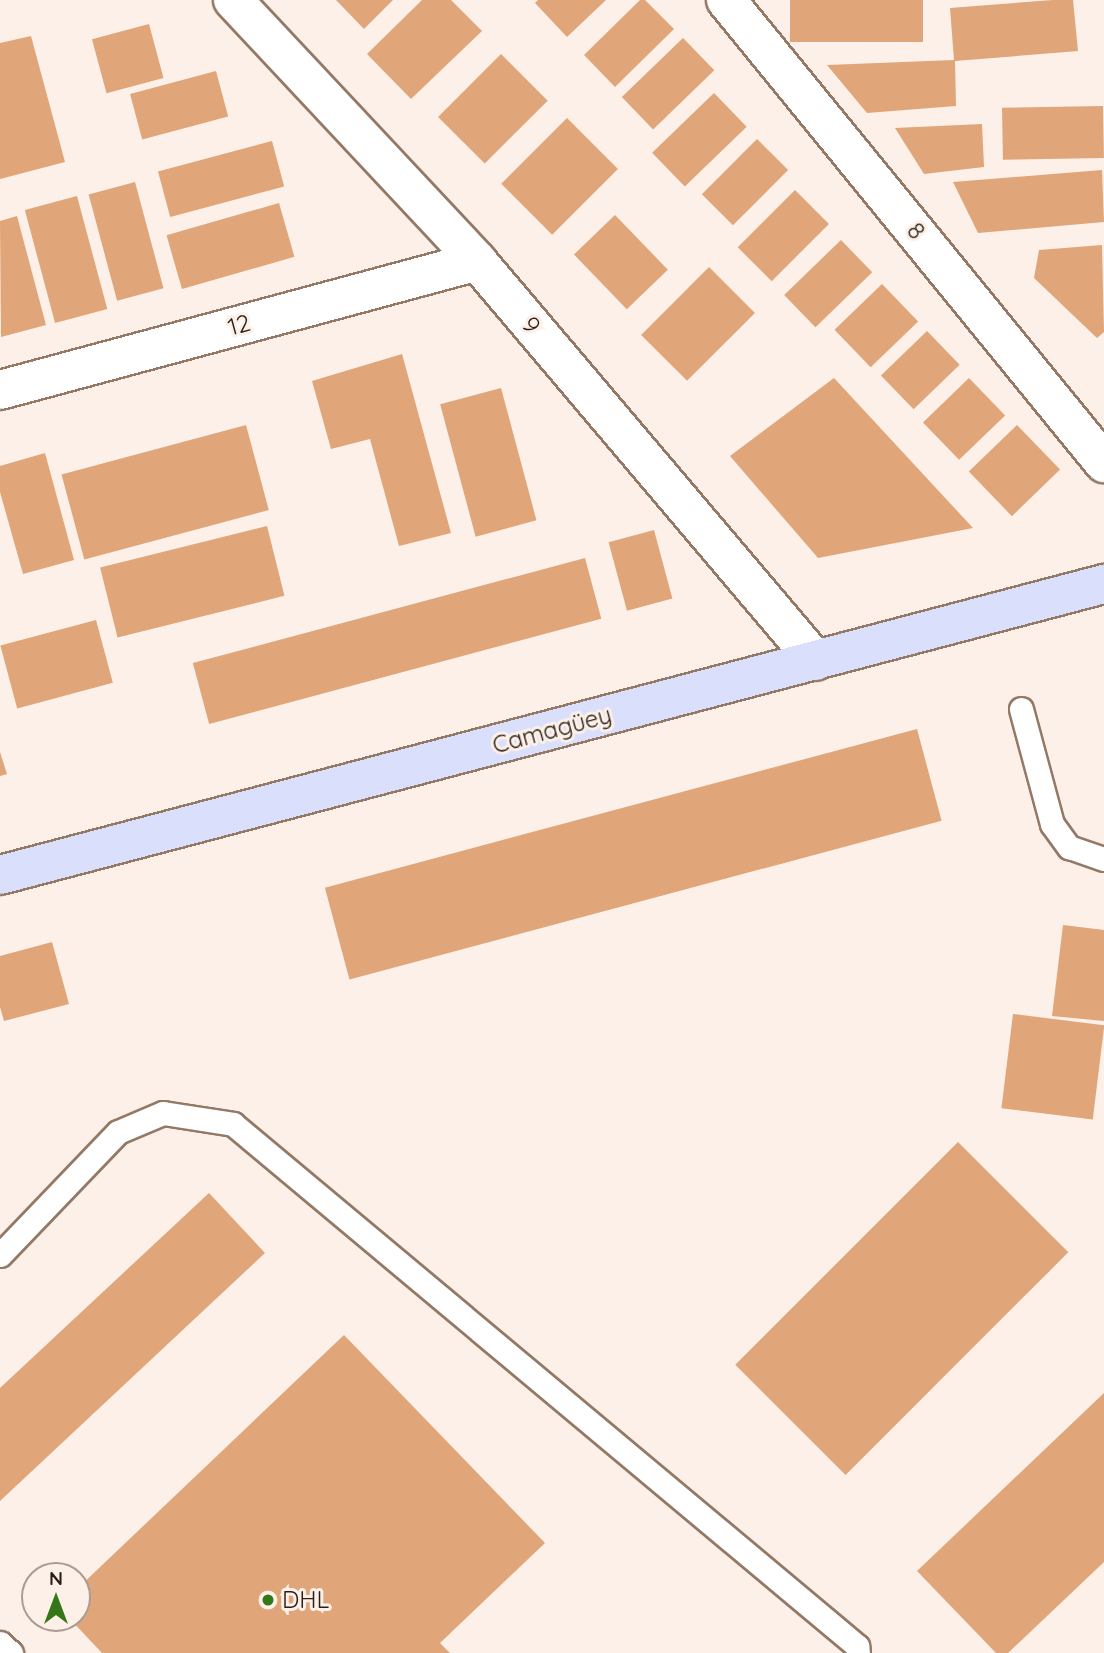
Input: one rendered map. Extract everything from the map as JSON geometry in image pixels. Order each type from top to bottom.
[{"type":"main road","name":"Camagüey","points":[[0,875],[1104,584]]},
{"type":"street","name":"9","points":[[233,0],[477,261],[816,661]]},
{"type":"street","name":"8","points":[[738,7],[1104,463]]},
{"type":"street","name":"12","points":[[0,390],[477,261]]},
{"type":"lane","points":[[1021,709],[1052,824],[1069,847],[1104,859]]},
{"type":"lane","points":[[0,1255],[118,1132],[163,1113],[233,1124],[847,1637],[857,1646],[858,1653]]},
{"type":"lane","points":[[0,1643],[11,1653]]},
{"type":"building","points":[[336,0],[393,0],[364,29]]},
{"type":"building","points":[[422,0],[451,0],[482,31],[411,99],[367,54]]},
{"type":"building","points":[[538,0],[606,0],[567,37],[535,3]]},
{"type":"building","points":[[640,0],[645,0],[674,29],[615,87],[584,55]]},
{"type":"building","points":[[790,0],[923,0],[923,42],[790,42]]},
{"type":"building","points":[[1073,0],[1078,51],[955,61],[956,106],[867,113],[827,65],[954,60],[950,8]]},
{"type":"building","points":[[149,24],[163,78],[107,93],[92,39]]},
{"type":"building","points":[[31,36],[65,162],[0,179],[0,43]]},
{"type":"building","points":[[683,38],[714,70],[653,129],[622,97]]},
{"type":"building","points":[[501,54],[548,101],[485,164],[438,117]]},
{"type":"building","points":[[216,71],[228,116],[142,139],[130,94]]},
{"type":"building","points":[[714,93],[747,127],[685,187],[652,153]]},
{"type":"building","points":[[1103,106],[1104,158],[1003,160],[1002,108]]},
{"type":"building","points":[[567,118],[618,169],[552,235],[501,184]]},
{"type":"building","points":[[982,124],[984,167],[924,174],[895,128]]},
{"type":"building","points":[[757,139],[788,170],[733,225],[702,194]]},
{"type":"building","points":[[272,141],[284,186],[170,217],[158,172]]},
{"type":"building","points":[[1102,170],[1104,222],[978,233],[953,182]]},
{"type":"building","points":[[135,182],[163,288],[117,301],[89,194]]},
{"type":"building","points":[[795,190],[829,224],[772,281],[738,247]]},
{"type":"building","points":[[77,196],[107,309],[55,323],[25,210]]},
{"type":"building","points":[[279,203],[294,257],[182,289],[167,235]]},
{"type":"building","points":[[615,215],[668,270],[627,309],[574,255]]},
{"type":"building","points":[[17,216],[46,325],[1,337],[0,221]]},
{"type":"building","points":[[841,240],[872,272],[815,327],[784,295]]},
{"type":"building","points":[[1102,245],[1104,332],[1097,338],[1034,278],[1039,250]]},
{"type":"building","points":[[709,267],[755,313],[687,381],[641,335]]},
{"type":"building","points":[[882,284],[918,321],[871,367],[835,330]]},
{"type":"building","points":[[927,331],[960,365],[914,409],[881,375]]},
{"type":"building","points":[[402,354],[451,533],[399,546],[370,439],[331,449],[312,381]]},
{"type":"building","points":[[834,378],[973,528],[818,558],[730,456]]},
{"type":"building","points":[[969,378],[1005,415],[959,460],[923,422]]},
{"type":"building","points":[[501,388],[536,520],[476,537],[440,404]]},
{"type":"building","points":[[246,425],[269,510],[84,559],[62,474]]},
{"type":"building","points":[[1017,425],[1060,470],[1012,516],[969,472]]},
{"type":"building","points":[[45,453],[74,560],[23,574],[0,492],[0,466]]},
{"type":"building","points":[[267,526],[284,596],[118,637],[100,568]]},
{"type":"building","points":[[654,530],[672,599],[627,611],[609,542]]},
{"type":"building","points":[[585,558],[601,619],[209,724],[193,663]]},
{"type":"building","points":[[96,620],[113,683],[17,708],[0,646]]},
{"type":"building","points":[[917,729],[942,821],[349,979],[325,888]]},
{"type":"building","points":[[0,752],[7,774],[0,776]]},
{"type":"building","points":[[1063,925],[1104,930],[1104,1021],[1052,1016]]},
{"type":"building","points":[[52,942],[69,1004],[4,1021],[0,1007],[0,956]]},
{"type":"building","points":[[1013,1014],[1104,1025],[1093,1120],[1001,1108]]},
{"type":"building","points":[[958,1142],[1068,1252],[846,1475],[735,1365]]},
{"type":"building","points":[[209,1193],[265,1253],[0,1501],[0,1388]]},
{"type":"building","points":[[344,1335],[545,1543],[440,1643],[450,1653],[102,1653],[82,1632],[91,1632],[91,1576]]},
{"type":"building","points":[[1104,1393],[1104,1562],[1008,1653],[996,1653],[917,1571]]},
{"type":"place","name":"DHL","points":[[268,1600]]}]
